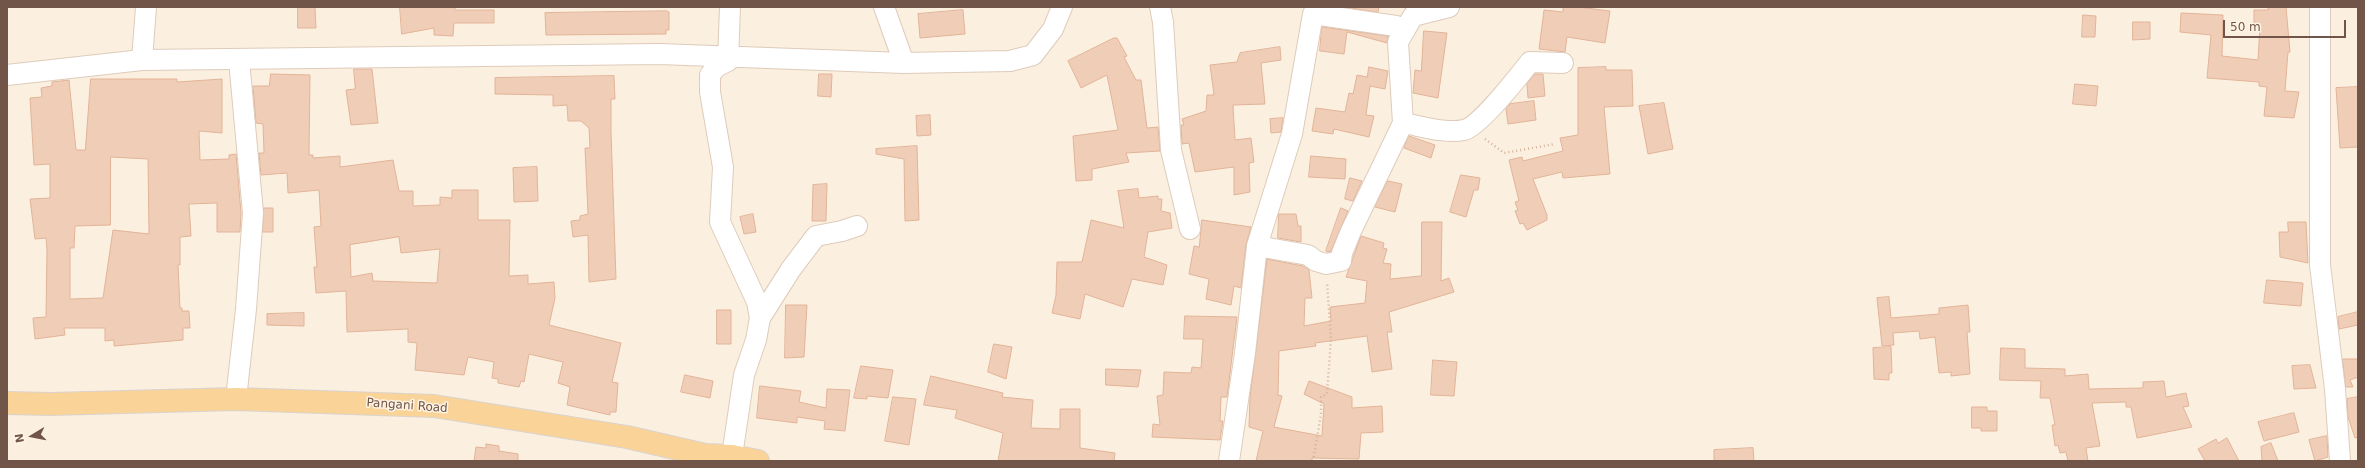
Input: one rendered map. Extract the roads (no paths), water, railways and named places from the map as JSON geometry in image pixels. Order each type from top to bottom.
[{"type":"main road","name":"Pangani Road","points":[[10,403],[51,404],[236,399],[434,406],[627,437],[704,458],[732,456],[758,461]]},
{"type":"street","points":[[142,60],[146,7]]},
{"type":"street","points":[[730,7],[728,61],[716,67],[710,74],[710,92],[723,167],[720,222],[757,302],[760,318],[756,340],[744,375],[732,456]]},
{"type":"street","points":[[884,7],[904,64]]},
{"type":"street","points":[[9,75],[142,60],[659,54],[904,64],[1010,61],[1033,55],[1053,29],[1062,7]]},
{"type":"street","points":[[1160,7],[1163,22],[1170,150],[1190,229]]},
{"type":"street","points":[[1257,246],[1308,255],[1316,262],[1326,264],[1342,261],[1342,253],[1351,231],[1403,123],[1398,42],[1413,16],[1448,7]]},
{"type":"street","points":[[2320,7],[2320,265],[2335,389],[2340,461]]},
{"type":"street","points":[[1229,461],[1245,353],[1257,246],[1292,134],[1313,14],[1396,26],[1405,29]]},
{"type":"street","points":[[236,399],[246,309],[253,213],[239,60]]},
{"type":"street","points":[[1403,123],[1450,130],[1465,130],[1483,116],[1530,62],[1563,63]]},
{"type":"street","points":[[760,318],[791,268],[816,236],[842,231],[857,226]]}]
